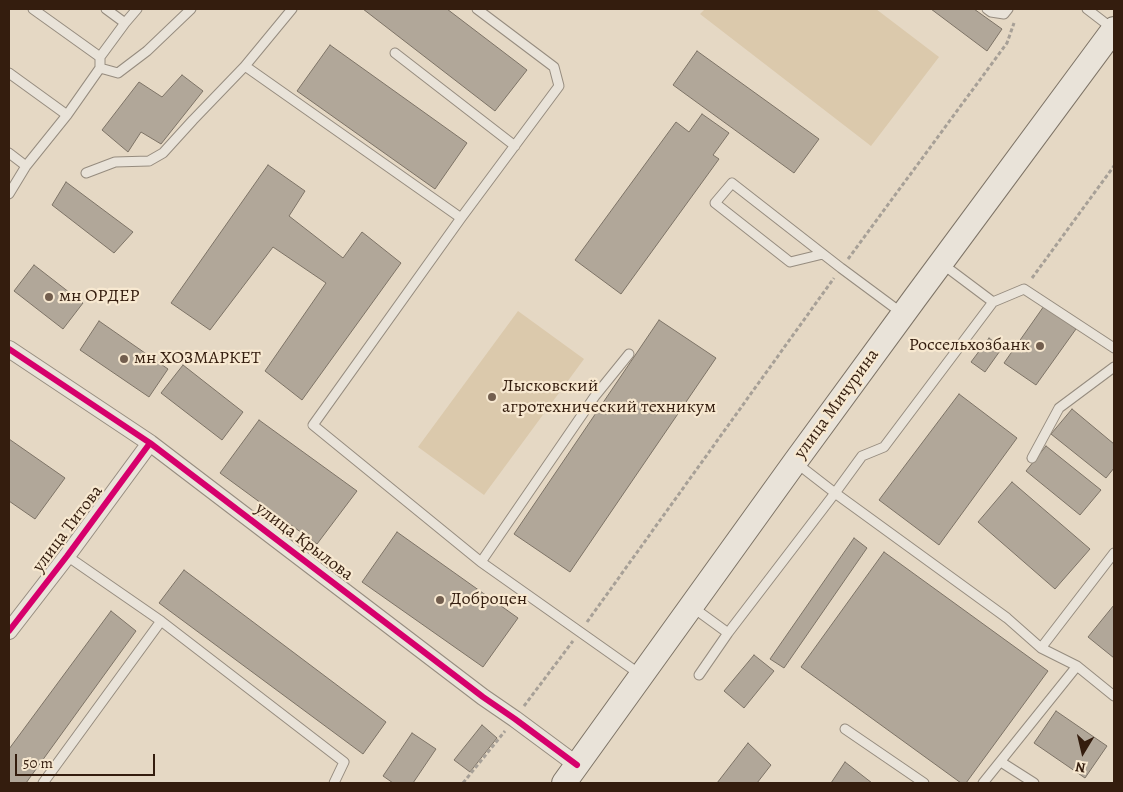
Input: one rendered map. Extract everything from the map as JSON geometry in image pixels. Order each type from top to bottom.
[{"type":"main road","name":"улица Мичурина","points":[[570,774],[795,462],[1114,29]]},
{"type":"street","name":"улица Крылова","points":[[9,349],[150,443],[515,719],[570,774]]},
{"type":"street","name":"улица Титова","points":[[9,631],[68,556],[150,443]]},
{"type":"lane","points":[[33,9],[100,57]]},
{"type":"lane","points":[[106,9],[125,23]]},
{"type":"lane","points":[[9,194],[26,166],[67,115],[100,68],[100,57],[137,9]]},
{"type":"lane","points":[[100,68],[118,73],[147,51],[191,9]]},
{"type":"lane","points":[[86,173],[115,162],[149,161],[163,153],[245,66],[292,9]]},
{"type":"lane","points":[[477,9],[554,67],[559,86],[461,218],[313,425],[481,562],[642,676]]},
{"type":"lane","points":[[987,9],[1004,14],[1008,9]]},
{"type":"lane","points":[[1087,9],[1114,29]]},
{"type":"lane","points":[[395,53],[515,146]]},
{"type":"lane","points":[[245,66],[461,218]]},
{"type":"lane","points":[[9,73],[67,115]]},
{"type":"lane","points":[[9,153],[26,166]]},
{"type":"lane","points":[[824,254],[790,262],[715,203],[732,183],[824,254],[841,268],[904,314]]},
{"type":"lane","points":[[941,263],[993,302]]},
{"type":"lane","points":[[699,675],[728,633],[862,456],[884,447],[993,302],[1024,289],[1114,348]]},
{"type":"lane","points":[[481,562],[595,396],[629,354]]},
{"type":"lane","points":[[1032,458],[1059,408],[1114,367]]},
{"type":"lane","points":[[795,462],[1007,618],[1041,648],[1076,666],[1114,696]]},
{"type":"lane","points":[[1041,648],[1114,553]]},
{"type":"lane","points":[[68,556],[161,620],[344,762],[334,783]]},
{"type":"lane","points":[[691,606],[728,633]]},
{"type":"lane","points":[[43,783],[161,620]]},
{"type":"lane","points":[[983,783],[1076,666]]},
{"type":"lane","points":[[845,729],[924,783]]},
{"type":"lane","points":[[1001,762],[1034,783]]},
{"type":"path","points":[[463,783],[515,719],[580,631],[841,268],[1007,43],[1017,17]]},
{"type":"path","points":[[1024,289],[1114,166]]},
{"type":"shaded area","points":[[705,9],[876,9],[939,57],[871,146],[700,14]]},
{"type":"shaded area","points":[[518,311],[584,359],[484,495],[418,447]]},
{"type":"building","points":[[363,9],[447,9],[527,70],[495,111]]},
{"type":"building","points":[[931,9],[974,9],[1002,29],[987,51]]},
{"type":"building","points":[[330,45],[467,143],[435,189],[297,91]]},
{"type":"building","points":[[697,51],[819,139],[794,173],[673,85]]},
{"type":"building","points":[[182,75],[203,91],[161,144],[141,132],[128,152],[102,130],[139,82],[162,97]]},
{"type":"building","points":[[702,114],[729,133],[713,155],[719,159],[621,294],[575,260],[676,122],[689,132]]},
{"type":"building","points":[[268,165],[305,191],[289,216],[343,258],[362,232],[401,263],[302,400],[265,371],[326,283],[273,247],[210,330],[171,303]]},
{"type":"building","points":[[66,182],[133,232],[114,253],[52,205]]},
{"type":"building","name":"мн ОРДЕР","points":[[34,265],[83,303],[63,329],[14,291]]},
{"type":"building","name":"Россельхозбанк","points":[[1044,306],[1076,329],[1036,385],[1004,363]]},
{"type":"building","points":[[659,320],[716,358],[570,572],[514,534]]},
{"type":"building","name":"мн ХОЗМАРКЕТ","points":[[99,321],[168,369],[149,397],[80,350]]},
{"type":"building","points":[[989,338],[1002,348],[985,372],[971,362]]},
{"type":"building","points":[[183,365],[243,412],[222,440],[161,393]]},
{"type":"building","points":[[959,394],[1017,438],[939,545],[879,500]]},
{"type":"building","points":[[1072,409],[1114,444],[1114,468],[1106,478],[1051,434]]},
{"type":"building","points":[[259,420],[357,491],[317,544],[220,473]]},
{"type":"building","points":[[9,439],[65,478],[35,519],[9,501]]},
{"type":"building","points":[[1046,446],[1101,490],[1080,515],[1026,471]]},
{"type":"building","points":[[1012,482],[1090,549],[1055,589],[978,522]]},
{"type":"building","name":"Доброцен","points":[[397,532],[518,618],[483,667],[362,582]]},
{"type":"building","points":[[854,538],[867,548],[784,668],[770,659]]},
{"type":"building","points":[[884,552],[1048,671],[966,783],[961,783],[801,667]]},
{"type":"building","points":[[184,570],[386,722],[363,754],[159,603]]},
{"type":"building","points":[[1114,605],[1114,658],[1088,637]]},
{"type":"building","points":[[111,611],[136,631],[26,783],[9,783],[9,749]]},
{"type":"building","points":[[754,655],[774,671],[744,708],[724,691]]},
{"type":"building","points":[[1056,711],[1107,746],[1085,778],[1034,743]]},
{"type":"building","points":[[482,725],[497,738],[470,772],[454,760]]},
{"type":"building","points":[[412,733],[436,749],[413,783],[393,783],[383,776]]},
{"type":"building","points":[[748,743],[771,765],[757,783],[717,783]]},
{"type":"building","points":[[845,762],[872,783],[831,783]]},
{"type":"cycle path","points":[[9,349],[150,443],[483,697],[577,765]]},
{"type":"cycle path","points":[[9,631],[150,443]]},
{"type":"place","name":"мн ОРДЕР","points":[[49,297]]},
{"type":"place","name":"Россельхозбанк","points":[[1040,346]]},
{"type":"place","name":"мн ХОЗМАРКЕТ","points":[[124,359]]},
{"type":"place","name":"Лысковский агротехнический техникум","points":[[492,397]]},
{"type":"place","name":"Доброцен","points":[[440,600]]}]
